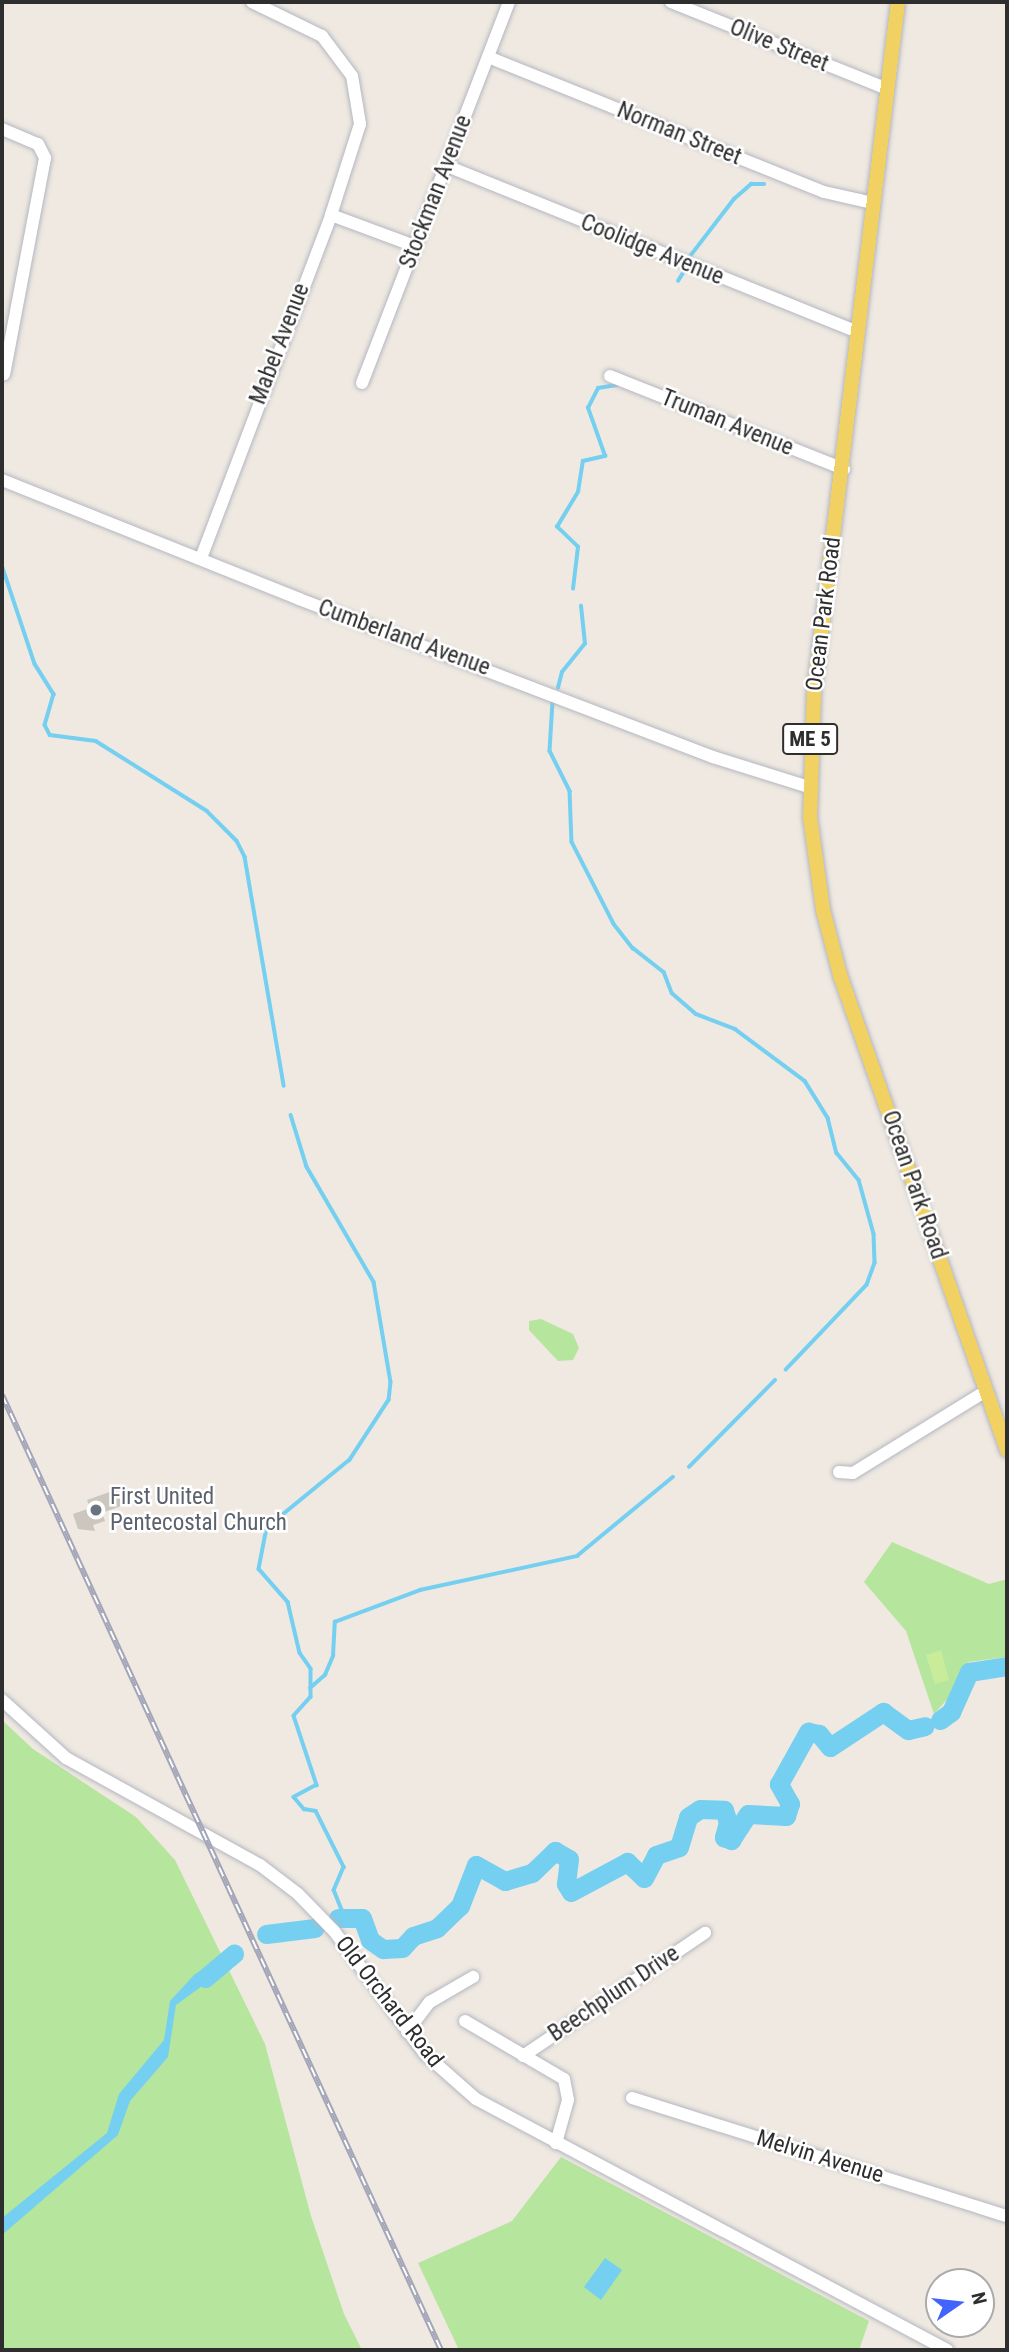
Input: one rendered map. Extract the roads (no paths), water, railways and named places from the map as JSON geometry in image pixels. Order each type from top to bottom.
[{"type":"main road","name":"Ocean Park Road","points":[[898,2],[857,332],[844,469],[814,692],[809,787],[814,854],[832,947],[1007,1450]]},
{"type":"street","name":"Mabel Avenue","points":[[201,558],[331,215],[360,124],[352,76],[322,36],[252,2]]},
{"type":"street","name":"Stockman Avenue","points":[[362,383],[509,2]]},
{"type":"street","name":"Olive Street","points":[[671,2],[887,89]]},
{"type":"street","name":"Norman Street","points":[[488,57],[824,192],[873,203]]},
{"type":"street","points":[[2,129],[43,149],[4,374]]},
{"type":"street","name":"Coolidge Avenue","points":[[447,166],[857,332]]},
{"type":"street","points":[[331,215],[415,246]]},
{"type":"street","name":"Truman Avenue","points":[[610,376],[844,469]]},
{"type":"street","name":"Cumberland Avenue","points":[[2,480],[713,757],[809,787]]},
{"type":"street","points":[[839,1472],[856,1472],[986,1391]]},
{"type":"street","name":"Old Orchard Road","points":[[2,1700],[66,1758],[260,1865],[298,1894],[334,1931],[407,2032],[470,2094],[556,2143],[947,2350]]},
{"type":"street","name":"Beechplum Drive","points":[[523,2056],[705,1933]]},
{"type":"street","points":[[407,2032],[430,2001],[473,1977]]},
{"type":"street","name":"Beechplum Drive","points":[[465,2021],[559,2076],[568,2087],[556,2143]]},
{"type":"street","name":"Melvin Avenue","points":[[632,2098],[1007,2216]]},
{"type":"water","points":[[223,1959],[228,1967],[176,2005],[168,2057],[130,2101],[118,2135],[2,2235],[2,2218],[107,2133],[119,2094],[164,2040],[170,2001],[195,1974]]},
{"type":"water","points":[[605,2258],[622,2270],[601,2300],[584,2287]]},
{"type":"waterway","points":[[691,255],[734,199],[751,184],[764,184]]},
{"type":"waterway","points":[[678,281],[683,273]]},
{"type":"waterway","points":[[573,589],[578,547],[557,527],[578,492],[583,461],[605,456],[588,408],[598,388],[617,385]]},
{"type":"waterway","points":[[2,565],[35,664],[54,694],[45,725],[50,735],[96,741],[207,811],[237,841],[245,857],[284,1086]]},
{"type":"waterway","points":[[558,688],[562,672],[585,644],[581,606]]},
{"type":"waterway","points":[[553,702],[550,751],[570,791],[572,842],[614,924],[633,948],[664,972],[672,993],[696,1014],[735,1029],[805,1081],[828,1118],[837,1153],[859,1180],[874,1234],[875,1263],[867,1285],[786,1370]]},
{"type":"waterway","points":[[291,1115],[307,1167],[374,1282],[391,1382],[389,1400],[350,1460],[267,1528],[259,1569],[288,1602],[300,1653],[311,1669],[311,1697],[294,1716],[317,1785],[294,1797],[304,1809],[316,1811],[344,1867],[334,1890],[345,1917]]},
{"type":"waterway","points":[[689,1467],[775,1380]]},
{"type":"waterway","points":[[310,1688],[325,1675],[333,1656],[335,1622],[420,1590],[577,1556],[673,1477]]},
{"type":"waterway","points":[[940,1720],[951,1712],[969,1672],[1007,1666]]},
{"type":"waterway","points":[[338,1918],[362,1918],[370,1940],[383,1949],[402,1948],[413,1936],[437,1928],[460,1906],[476,1865],[505,1881],[532,1873],[555,1851],[569,1859],[566,1884],[571,1892],[627,1862],[644,1878],[656,1855],[679,1847],[688,1817],[700,1809],[724,1810],[728,1822],[724,1837],[731,1840],[748,1814],[786,1816],[790,1804],[779,1784],[808,1732],[819,1734],[830,1747],[883,1712],[908,1730],[925,1726]]},
{"type":"waterway","points":[[266,1934],[315,1928]]},
{"type":"waterway","points":[[205,1978],[234,1954]]},
{"type":"railway","points":[[2,1395],[441,2350]]},
{"type":"place","name":"First United Pentecostal Church","points":[[96,1510]]}]
